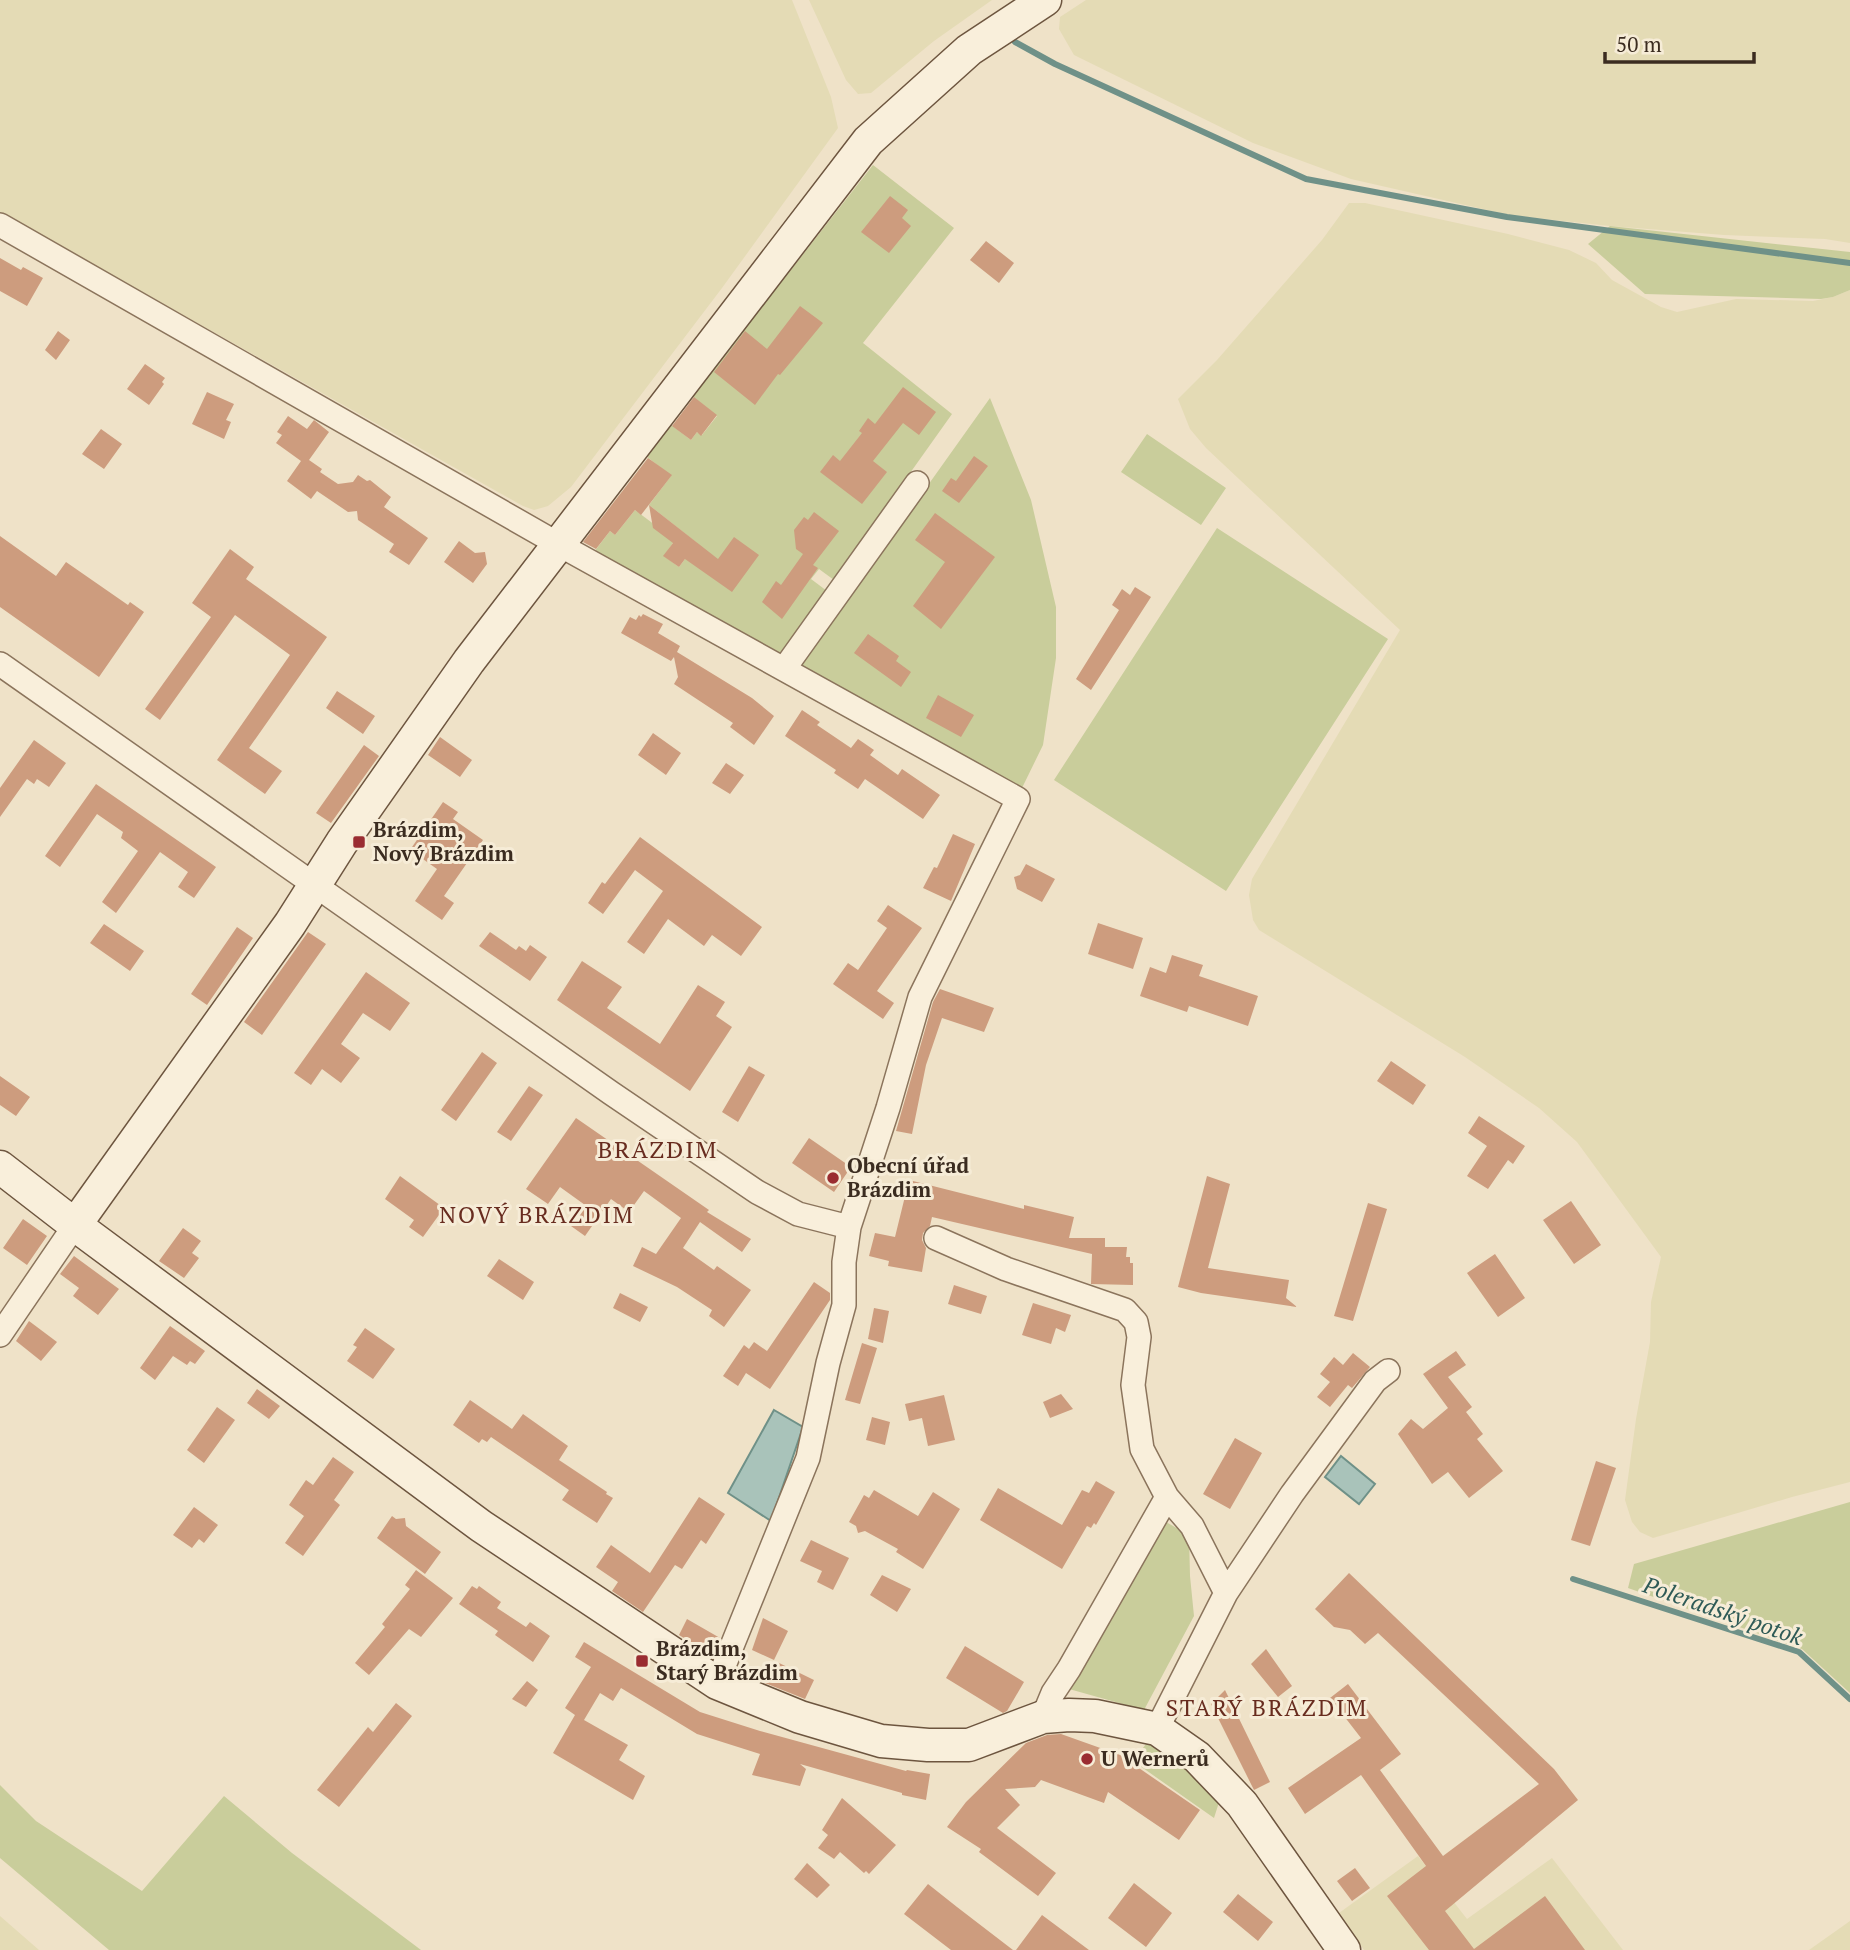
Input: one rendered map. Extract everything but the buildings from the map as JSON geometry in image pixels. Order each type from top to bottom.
[{"type":"street","points":[[0,1335],[469,661],[867,141],[969,50],[1045,0]]},
{"type":"street","points":[[0,225],[558,544],[1018,799],[920,997],[888,1108],[849,1227],[844,1262],[844,1305],[828,1363],[808,1458],[718,1683]]},
{"type":"street","points":[[784,669],[917,483]]},
{"type":"street","points":[[0,664],[611,1093],[757,1192],[798,1214],[849,1227]]},
{"type":"street","points":[[0,1167],[481,1527],[718,1683],[800,1717],[881,1741],[970,1745],[1043,1717],[1095,1716],[1157,1729],[1197,1757],[1242,1804],[1344,1950]]},
{"type":"street","points":[[936,1238],[1006,1269],[1125,1310],[1136,1322],[1139,1337],[1133,1385],[1142,1449],[1167,1497],[1192,1526],[1226,1593]]},
{"type":"street","points":[[1157,1729],[1226,1593],[1292,1493],[1375,1381],[1388,1371]]},
{"type":"street","points":[[1043,1717],[1053,1693],[1076,1658],[1167,1497]]},
{"type":"shaded area","points":[[0,0],[792,0],[831,97],[838,128],[722,288],[571,487],[548,506],[534,510],[0,212]]},
{"type":"shaded area","points":[[809,0],[992,0],[934,41],[871,93],[858,94],[846,80]]},
{"type":"shaded area","points":[[1086,0],[1850,0],[1850,243],[1825,239],[1724,235],[1610,226],[1509,215],[1351,179],[1253,143],[1074,55],[1059,29],[1060,17]]},
{"type":"shaded area","points":[[1349,203],[1365,203],[1569,250],[1596,263],[1612,280],[1661,307],[1677,312],[1736,299],[1813,301],[1850,290],[1850,1482],[1653,1538],[1640,1532],[1632,1522],[1625,1500],[1650,1342],[1651,1302],[1661,1257],[1577,1142],[1539,1108],[1465,1057],[1259,930],[1253,920],[1249,895],[1252,879],[1400,630],[1206,448],[1190,429],[1178,399],[1217,360],[1322,240]]},
{"type":"shaded area","points":[[1418,1856],[1467,1919],[1552,1858],[1623,1950],[1364,1950],[1339,1913]]},
{"type":"shaded area","points":[[0,1916],[39,1950],[0,1950]]},
{"type":"shaded area","points":[[1850,1921],[1850,1950],[1809,1950]]},
{"type":"green space","points":[[873,165],[954,228],[863,343],[952,414],[834,580],[819,569],[811,579],[827,591],[781,657],[594,552],[610,531],[615,535],[635,510],[675,540],[664,556],[679,567],[697,543],[649,505],[671,476],[646,456],[670,424],[691,440],[697,432],[702,435],[717,416],[692,396]]},
{"type":"green space","points":[[1610,226],[1850,252],[1850,290],[1821,299],[1645,294],[1588,244]]},
{"type":"green space","points":[[990,398],[1031,500],[1056,607],[1056,658],[1043,745],[1022,788],[800,665]]},
{"type":"green space","points":[[1147,434],[1226,488],[1201,525],[1121,472]]},
{"type":"green space","points":[[1217,528],[1388,639],[1226,891],[1054,780]]},
{"type":"green space","points":[[1850,1502],[1850,1693],[1802,1649],[1628,1588],[1634,1564]]},
{"type":"green space","points":[[1166,1522],[1189,1535],[1194,1616],[1144,1710],[1069,1689]]},
{"type":"green space","points":[[1146,1744],[1156,1744],[1221,1796],[1214,1818],[1133,1761]]},
{"type":"green space","points":[[0,1785],[36,1821],[142,1891],[224,1796],[292,1853],[421,1950],[109,1950],[0,1858]]},
{"type":"water","points":[[774,1410],[803,1427],[771,1521],[728,1493]]},
{"type":"water","points":[[1341,1456],[1375,1484],[1359,1504],[1325,1477]]},
{"type":"waterway","points":[[1015,42],[1055,64],[1306,179],[1507,217],[1850,263]]},
{"type":"waterway","name":"Poleradský potok","points":[[1573,1579],[1799,1652],[1850,1699]]},
{"type":"place","name":"Brázdim, Nový Brázdim","points":[[359,842]]},
{"type":"place","name":"Obecní úřad Brázdim","points":[[833,1178]]},
{"type":"place","name":"Brázdim, Starý Brázdim","points":[[642,1661]]},
{"type":"place","name":"U Wernerů","points":[[1087,1759]]},
{"type":"district","name":"BRÁZDIM","points":[[658,1150]]},
{"type":"district","name":"NOVÝ BRÁZDIM","points":[[537,1215]]},
{"type":"district","name":"STARÝ BRÁZDIM","points":[[1267,1708]]}]
